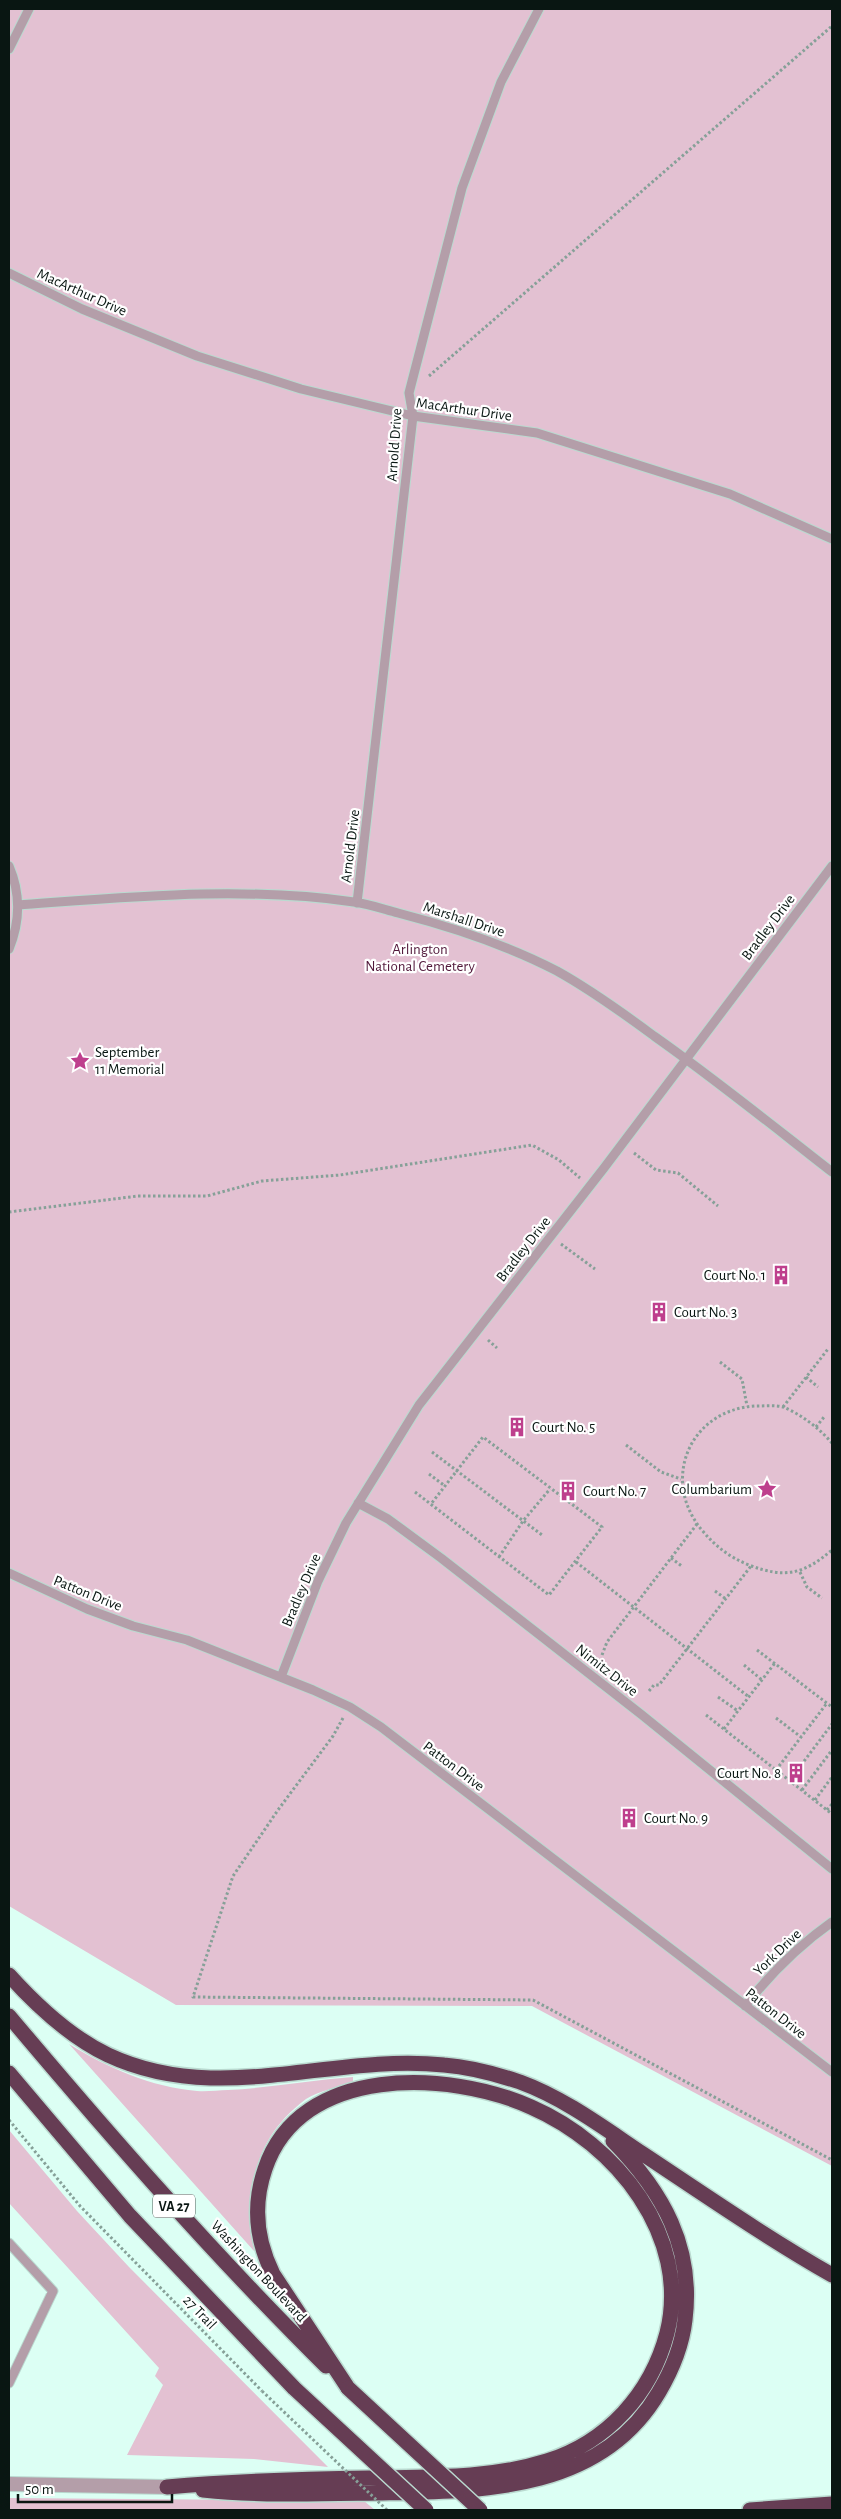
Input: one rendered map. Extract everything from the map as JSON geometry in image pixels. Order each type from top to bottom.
[{"type":"highway","points":[[9,1975],[44,2010],[87,2043],[107,2055],[152,2071],[179,2077],[235,2079],[386,2065],[444,2064],[471,2069],[522,2083],[588,2117],[730,2212],[832,2275]]},
{"type":"highway","name":"Washington Boulevard","points":[[9,2016],[104,2128],[204,2239],[348,2388],[480,2510]]},
{"type":"highway","name":"VA 27","points":[[9,2073],[136,2223],[294,2388],[426,2510]]},
{"type":"highway","points":[[167,2487],[237,2480],[485,2474],[545,2462],[582,2446],[598,2436],[627,2411],[648,2379],[664,2344],[672,2307],[672,2287],[665,2249],[651,2215],[627,2180],[583,2138],[542,2112],[495,2093],[448,2084],[400,2084],[344,2093],[315,2107],[292,2126],[272,2152],[259,2194],[259,2230],[267,2261],[273,2274],[348,2388]]},
{"type":"highway","points":[[167,2487],[238,2494],[297,2495],[484,2488],[534,2481],[568,2470],[592,2459],[625,2434],[652,2405],[679,2350],[686,2309],[686,2267],[674,2227],[656,2194],[627,2156],[588,2117]]},
{"type":"highway","points":[[750,2510],[832,2504]]},
{"type":"street","points":[[9,2484],[167,2487]]},
{"type":"lane","points":[[9,49],[29,9]]},
{"type":"lane","name":"Arnold Drive","points":[[357,903],[413,416],[409,393],[462,188],[501,82],[539,9]]},
{"type":"lane","name":"MacArthur Drive","points":[[9,272],[82,309],[197,356],[301,388],[413,416],[537,433],[730,494],[832,538]]},
{"type":"lane","points":[[9,866],[17,889],[18,905],[16,930],[9,949]]},
{"type":"lane","name":"Bradley Drive","points":[[281,1677],[318,1582],[358,1502],[419,1405],[551,1237],[832,866]]},
{"type":"lane","name":"Marshall Drive","points":[[18,905],[136,897],[253,893],[357,903],[416,917],[514,951],[558,972],[595,994],[686,1058],[832,1172]]},
{"type":"lane","name":"Nimitz Drive","points":[[358,1502],[388,1519],[441,1558],[642,1715],[832,1869]]},
{"type":"lane","name":"Patton Drive","points":[[9,1573],[87,1609],[133,1626],[187,1640],[281,1677],[350,1707],[381,1727],[832,2072]]},
{"type":"lane","name":"York Drive","points":[[745,2006],[765,1981],[796,1950],[832,1922]]},
{"type":"lane","points":[[9,2243],[53,2292],[9,2383]]},
{"type":"path","points":[[409,393],[832,26]]},
{"type":"path","points":[[622,1144],[656,1170],[678,1173],[718,1206]]},
{"type":"path","points":[[9,1212],[138,1196],[207,1196],[262,1181],[340,1175],[532,1145],[559,1160],[590,1186]]},
{"type":"path","points":[[551,1237],[595,1269]]},
{"type":"path","points":[[783,1408],[828,1349]]},
{"type":"path","points":[[720,1362],[742,1379],[747,1406]]},
{"type":"path","points":[[806,1377],[818,1387]]},
{"type":"path","points":[[832,1443],[816,1427],[783,1408],[747,1406],[732,1409],[714,1418],[692,1442],[686,1456],[681,1479],[689,1511],[697,1524],[715,1546],[732,1558],[751,1566],[775,1572],[800,1572],[818,1562],[832,1550]]},
{"type":"path","points":[[816,1427],[824,1417]]},
{"type":"path","points":[[415,1492],[549,1595],[602,1528],[483,1437],[431,1504]]},
{"type":"path","points":[[626,1445],[661,1472],[681,1479]]},
{"type":"path","points":[[432,1452],[542,1535]]},
{"type":"path","points":[[429,1474],[445,1486]]},
{"type":"path","points":[[499,1557],[550,1489]]},
{"type":"path","points":[[602,1655],[607,1642],[697,1524]]},
{"type":"path","points":[[671,1558],[683,1567]]},
{"type":"path","points":[[576,1562],[749,1697]]},
{"type":"path","points":[[649,1691],[654,1685],[659,1685],[751,1566]]},
{"type":"path","points":[[800,1572],[807,1587],[822,1598]]},
{"type":"path","points":[[714,1590],[726,1599]]},
{"type":"path","points":[[757,1650],[832,1707]]},
{"type":"path","points":[[724,1729],[775,1663]]},
{"type":"path","points":[[744,1665],[762,1680]]},
{"type":"path","points":[[718,1696],[738,1711]]},
{"type":"path","points":[[776,1770],[827,1703]]},
{"type":"path","points":[[350,1707],[333,1736],[278,1810],[233,1876],[193,1997],[533,2000],[832,2160]]},
{"type":"path","points":[[706,1715],[832,1814]]},
{"type":"path","points":[[776,1718],[801,1738]]},
{"type":"path","points":[[790,1781],[832,1724]]},
{"type":"path","points":[[802,1790],[832,1750]]},
{"type":"path","points":[[815,1800],[832,1777]]},
{"type":"path","points":[[827,1810],[832,1804]]},
{"type":"path","name":"27 Trail","points":[[9,2120],[80,2206],[262,2391],[387,2510]]},
{"type":"green space","name":"Arlington National Cemetery","points":[[9,9],[832,9],[832,2166],[532,2006],[176,2005],[9,1906]]},
{"type":"green space","points":[[69,2044],[99,2061],[130,2075],[180,2089],[205,2091],[244,2089],[353,2077],[353,2083],[322,2091],[306,2099],[274,2131],[264,2148],[253,2186],[252,2228],[254,2251]]},
{"type":"green space","points":[[9,2130],[77,2211],[129,2267],[328,2467],[254,2459],[127,2455],[163,2385],[155,2376],[159,2368],[9,2203]]},
{"type":"green space","points":[[9,2498],[364,2501],[375,2510],[9,2510]]},
{"type":"place","name":"September 11 Memorial","points":[[80,1061]]},
{"type":"place","name":"Court No. 1","points":[[781,1275]]},
{"type":"place","name":"Court No. 3","points":[[659,1312]]},
{"type":"place","name":"Court No. 5","points":[[517,1427]]},
{"type":"place","name":"Columbarium","points":[[767,1489]]},
{"type":"place","name":"Court No. 7","points":[[568,1491]]},
{"type":"place","name":"Court No. 8","points":[[796,1773]]},
{"type":"place","name":"Court No. 9","points":[[629,1818]]}]
